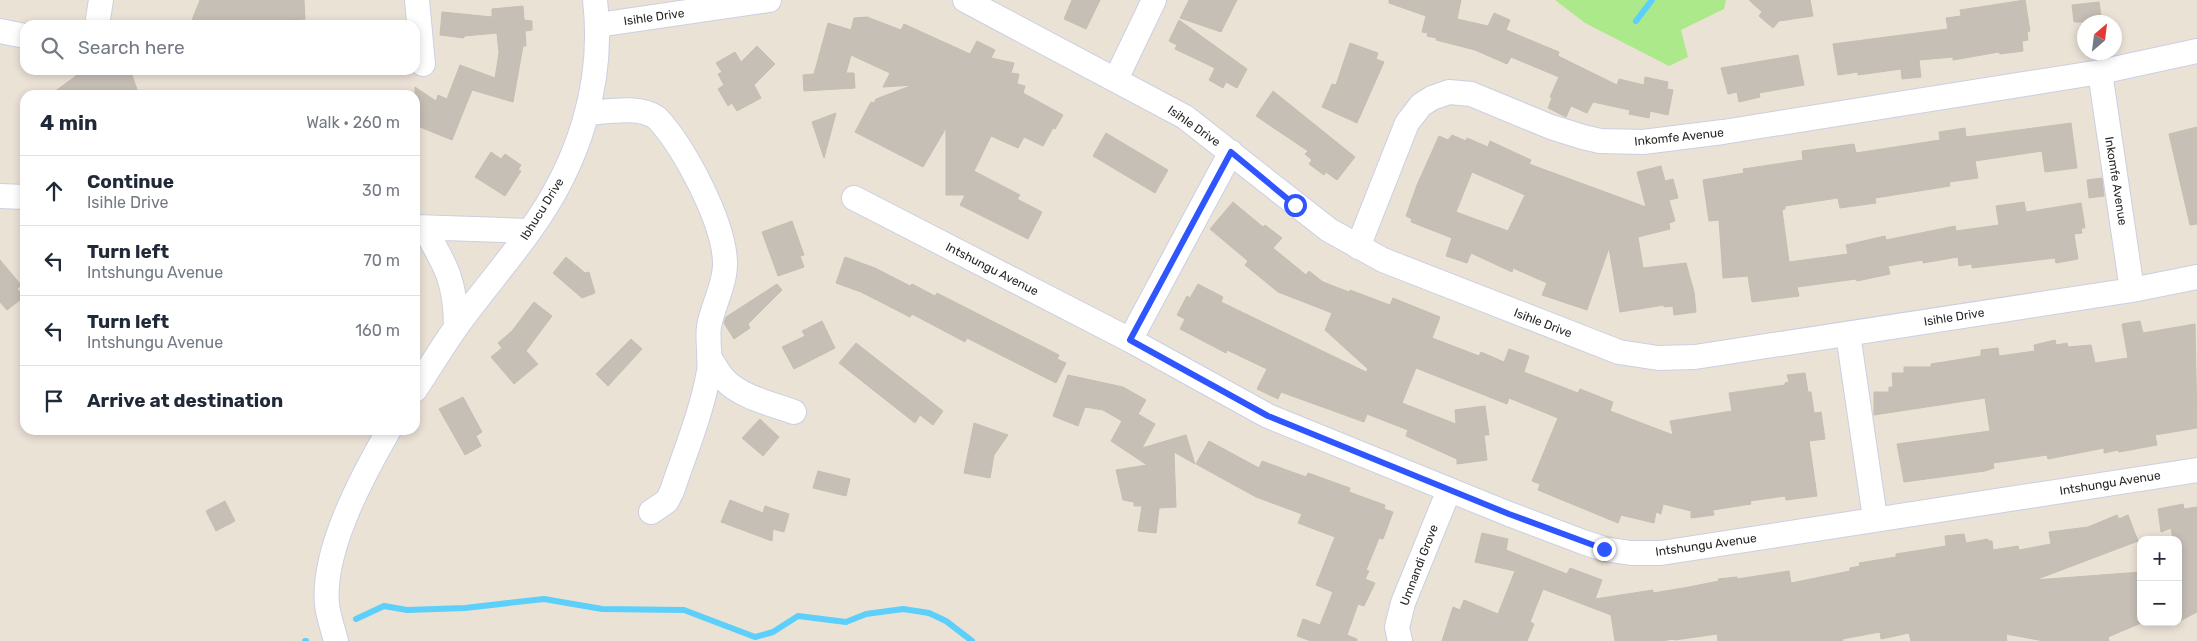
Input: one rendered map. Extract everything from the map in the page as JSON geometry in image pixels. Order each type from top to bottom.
[{"type":"street","points":[[98,20],[101,0]]},
{"type":"street","points":[[417,0],[419,20]]},
{"type":"street","name":"Ibhucu Drive","points":[[420,382],[456,327],[529,231],[569,166],[587,113],[598,58],[598,25],[595,0]]},
{"type":"street","name":"Isihle Drive","points":[[598,25],[769,0]]},
{"type":"street","name":"Isihle Drive","points":[[965,0],[1116,79],[1185,118],[1231,152],[1295,205],[1329,230],[1358,247],[1383,260],[1444,285],[1619,352],[1658,358],[1695,357],[2132,290],[2197,277]]},
{"type":"street","points":[[1116,79],[1154,0]]},
{"type":"street","points":[[0,31],[20,35]]},
{"type":"street","points":[[420,32],[423,64]]},
{"type":"street","name":"Inkomfe Avenue","points":[[1358,247],[1407,123],[1421,105],[1432,98],[1449,92],[1471,94],[1552,127],[1583,137],[1600,141],[1643,142],[1723,132],[2100,72],[2197,51]]},
{"type":"street","name":"Inkomfe Avenue","points":[[2100,72],[2132,290]]},
{"type":"street","points":[[587,113],[638,112],[652,114],[664,126],[701,185],[720,239],[725,264],[709,327],[709,368],[705,392],[672,491],[667,501],[651,512]]},
{"type":"street","points":[[1130,340],[1231,152]]},
{"type":"street","points":[[0,196],[20,197]]},
{"type":"street","name":"Intshungu Avenue","points":[[854,198],[1130,340],[1268,416],[1449,490],[1604,549],[1631,553],[1661,553],[1874,518],[2197,470]]},
{"type":"street","points":[[420,228],[529,231]]},
{"type":"street","points":[[420,228],[449,272],[456,304],[456,327]]},
{"type":"street","points":[[1848,334],[1874,518]]},
{"type":"street","points":[[709,357],[724,379],[731,385],[742,392],[794,412]]},
{"type":"street","points":[[336,641],[327,604],[332,563],[340,535],[362,477],[386,435]]},
{"type":"street","name":"Umnandi Grove","points":[[1400,641],[1397,627],[1403,603],[1449,490]]},
{"type":"green space","points":[[1555,0],[1726,0],[1724,9],[1681,30],[1688,57],[1669,66],[1585,23]]},
{"type":"building","points":[[200,0],[304,0],[305,19],[192,20]]},
{"type":"building","points":[[1072,0],[1100,0],[1086,29],[1064,19]]},
{"type":"building","points":[[1189,0],[1237,0],[1221,32],[1180,18]]},
{"type":"building","points":[[1389,0],[1461,0],[1457,19],[1488,26],[1494,13],[1510,20],[1506,30],[1559,52],[1558,56],[1617,85],[1619,79],[1644,85],[1645,77],[1668,82],[1667,89],[1673,90],[1668,115],[1650,111],[1649,118],[1629,114],[1630,110],[1593,102],[1587,113],[1571,106],[1566,117],[1548,108],[1552,98],[1550,97],[1559,77],[1511,57],[1507,64],[1475,50],[1427,36],[1428,33],[1422,32],[1426,16],[1389,3]]},
{"type":"building","points":[[1749,0],[1810,0],[1813,16],[1779,21],[1773,28],[1759,16],[1762,12]]},
{"type":"building","points":[[2025,0],[2030,31],[2027,32],[2028,40],[2022,41],[2023,51],[2000,54],[1999,52],[1953,60],[1953,57],[1919,60],[1921,77],[1902,79],[1901,69],[1858,75],[1858,72],[1838,75],[1833,44],[1948,29],[1946,18],[1961,16],[1960,10]]},
{"type":"building","points":[[2099,2],[2101,15],[2077,15],[2077,22],[2074,22],[2072,5]]},
{"type":"building","points":[[523,6],[524,20],[532,21],[532,30],[525,31],[526,46],[523,46],[513,102],[472,90],[452,140],[420,127],[420,90],[436,101],[438,95],[447,99],[460,65],[495,78],[499,53],[497,33],[464,36],[464,38],[440,35],[442,12],[492,17],[492,9]]},
{"type":"building","points":[[867,17],[901,30],[904,24],[970,54],[977,41],[995,50],[991,58],[1014,63],[1011,73],[1019,74],[1017,84],[1025,86],[1023,93],[1063,115],[1043,146],[1024,137],[1018,148],[991,136],[974,171],[1020,195],[1017,199],[1042,212],[1028,239],[960,205],[965,195],[946,195],[946,128],[923,167],[855,132],[871,102],[874,103],[876,99],[913,85],[883,87],[890,73],[851,55],[846,73],[854,73],[855,88],[804,91],[803,75],[814,74],[828,23],[851,30],[854,18]]},
{"type":"building","points":[[1179,20],[1247,69],[1237,88],[1226,82],[1223,88],[1209,80],[1215,68],[1175,49],[1177,45],[1169,41]]},
{"type":"building","points":[[1350,43],[1378,53],[1376,59],[1384,62],[1357,123],[1322,107],[1332,84],[1336,85]]},
{"type":"building","points":[[757,46],[775,64],[754,85],[761,98],[737,111],[732,103],[728,106],[718,89],[724,85],[718,74],[722,72],[716,63],[735,52],[741,62]]},
{"type":"building","points":[[1798,55],[1804,85],[1759,93],[1760,97],[1739,102],[1737,92],[1728,94],[1721,68]]},
{"type":"building","points":[[77,75],[132,75],[137,90],[57,90]]},
{"type":"building","points":[[1273,91],[1355,157],[1337,180],[1326,172],[1324,175],[1309,164],[1312,160],[1305,154],[1308,151],[1256,116]]},
{"type":"building","points":[[836,113],[824,158],[812,122]]},
{"type":"building","points":[[2071,123],[2077,168],[2045,172],[2042,151],[1975,161],[1978,178],[1949,182],[1950,186],[1875,198],[1876,203],[1840,208],[1838,198],[1785,206],[1785,209],[1782,210],[1789,262],[1848,254],[1846,245],[1885,236],[1886,240],[1955,226],[1956,231],[1999,225],[1996,206],[2024,202],[2026,212],[2081,203],[2085,228],[2081,228],[2082,233],[2074,234],[2078,259],[2056,263],[2055,258],[1972,268],[1972,264],[1959,266],[1958,257],[1923,263],[1923,260],[1888,266],[1890,274],[1857,281],[1856,279],[1797,287],[1799,296],[1752,302],[1748,276],[1723,278],[1719,220],[1709,221],[1703,180],[1744,173],[1743,169],[1803,160],[1802,151],[1854,144],[1856,153],[1940,140],[1939,132],[1965,128],[1966,137]]},
{"type":"building","points":[[2197,127],[2197,224],[2190,225],[2169,134]]},
{"type":"building","points":[[1106,133],[1168,170],[1155,193],[1093,156]]},
{"type":"building","points":[[1452,135],[1466,141],[1467,138],[1488,147],[1490,141],[1531,160],[1529,164],[1646,207],[1637,172],[1661,166],[1665,181],[1673,179],[1678,198],[1669,200],[1675,221],[1669,223],[1670,229],[1638,237],[1643,268],[1686,263],[1694,292],[1696,312],[1674,315],[1673,306],[1664,307],[1664,305],[1620,312],[1609,248],[1587,310],[1542,295],[1547,283],[1513,268],[1512,272],[1471,253],[1467,263],[1446,256],[1452,238],[1411,222],[1412,219],[1406,216],[1417,185],[1439,136],[1448,140]],"holes":[[[1472,172],[1525,195],[1508,231],[1456,212]]]},
{"type":"building","points":[[491,152],[501,159],[505,154],[521,165],[518,170],[521,171],[505,196],[475,177]]},
{"type":"building","points":[[2102,178],[2104,196],[2089,198],[2087,180]]},
{"type":"building","points":[[1233,202],[1263,227],[1265,225],[1282,238],[1273,248],[1306,275],[1309,271],[1323,282],[1349,292],[1350,290],[1390,305],[1393,298],[1440,317],[1432,338],[1479,356],[1481,352],[1504,362],[1509,349],[1529,356],[1524,372],[1578,393],[1580,389],[1613,402],[1610,411],[1673,435],[1670,421],[1732,411],[1729,393],[1785,385],[1785,383],[1789,382],[1787,375],[1805,373],[1808,392],[1811,392],[1814,413],[1821,412],[1825,439],[1809,441],[1817,496],[1786,500],[1785,496],[1750,501],[1751,504],[1713,510],[1714,515],[1691,518],[1691,511],[1663,504],[1661,514],[1656,512],[1654,523],[1621,515],[1618,523],[1538,490],[1540,484],[1532,481],[1558,418],[1509,398],[1507,404],[1416,368],[1402,403],[1456,424],[1455,410],[1485,406],[1489,435],[1484,435],[1487,460],[1457,464],[1457,459],[1406,436],[1408,430],[1367,414],[1364,422],[1281,392],[1278,399],[1257,389],[1267,369],[1227,350],[1226,353],[1180,329],[1185,319],[1177,315],[1187,296],[1190,298],[1198,284],[1223,297],[1221,302],[1366,372],[1368,369],[1325,330],[1332,313],[1278,292],[1245,265],[1248,261],[1210,229]]},
{"type":"building","points":[[792,221],[804,255],[800,256],[804,267],[778,276],[762,232]]},
{"type":"building","points":[[566,257],[585,273],[589,272],[595,293],[582,298],[553,273]]},
{"type":"building","points":[[845,257],[875,268],[910,286],[912,284],[935,296],[937,293],[1059,355],[1057,359],[1066,363],[1056,383],[967,338],[965,342],[912,314],[910,317],[861,292],[836,283]]},
{"type":"building","points":[[0,260],[20,284],[17,289],[20,292],[20,300],[7,310],[0,302]]},
{"type":"building","points":[[777,284],[782,290],[748,324],[750,328],[734,339],[724,323],[726,317]]},
{"type":"building","points":[[534,302],[552,316],[526,351],[538,364],[514,384],[491,357],[502,348],[498,343],[512,331]]},
{"type":"building","points":[[822,321],[835,348],[794,369],[782,347],[805,336],[802,331]]},
{"type":"building","points":[[2140,321],[2143,333],[2195,324],[2197,428],[2155,435],[2157,445],[2104,453],[2104,448],[2048,459],[2047,455],[1993,463],[1994,468],[1985,471],[1904,482],[1897,444],[1990,431],[1985,398],[1874,415],[1874,392],[1889,392],[1889,387],[1893,387],[1892,373],[1904,373],[1904,367],[1931,367],[1931,364],[1981,356],[1981,350],[1998,348],[1999,356],[2035,351],[2034,345],[2055,340],[2056,345],[2067,343],[2068,347],[2091,345],[2095,363],[2128,358],[2122,324]]},
{"type":"building","points":[[631,339],[642,349],[608,386],[596,374]]},
{"type":"building","points":[[856,343],[943,411],[933,425],[920,415],[915,423],[839,363]]},
{"type":"building","points":[[1068,375],[1123,387],[1146,400],[1138,414],[1155,424],[1142,448],[1186,435],[1195,464],[1174,452],[1176,507],[1159,508],[1156,533],[1138,531],[1142,506],[1134,506],[1134,502],[1123,500],[1116,470],[1147,465],[1111,441],[1122,421],[1103,410],[1085,407],[1078,426],[1053,416]]},
{"type":"building","points":[[463,397],[482,432],[476,436],[481,446],[465,455],[439,409]]},
{"type":"building","points":[[760,419],[779,437],[763,456],[742,438]]},
{"type":"building","points":[[974,423],[1008,435],[994,455],[990,478],[964,473]]},
{"type":"building","points":[[1209,441],[1259,468],[1262,461],[1306,477],[1308,473],[1350,488],[1349,492],[1385,505],[1384,509],[1393,512],[1383,539],[1379,538],[1366,570],[1369,571],[1365,579],[1375,583],[1364,606],[1358,604],[1347,635],[1357,639],[1357,641],[1311,641],[1297,636],[1303,619],[1320,625],[1333,592],[1316,585],[1335,537],[1298,523],[1302,514],[1256,497],[1196,464]]},
{"type":"building","points":[[818,471],[850,479],[846,496],[813,488]]},
{"type":"building","points":[[730,500],[763,513],[765,506],[789,514],[784,532],[773,529],[772,541],[721,522]]},
{"type":"building","points":[[225,501],[235,521],[216,531],[206,511]]},
{"type":"building","points":[[2183,504],[2184,509],[2197,507],[2197,612],[2182,620],[2182,536],[2172,536],[2171,528],[2161,532],[2158,509]]},
{"type":"building","points":[[2117,515],[2119,519],[2128,515],[2137,541],[2035,580],[2137,572],[2137,625],[2108,637],[2109,641],[2044,641],[2006,634],[2007,641],[1911,641],[1909,633],[1881,639],[1880,632],[1842,639],[1843,641],[1718,641],[1717,634],[1675,640],[1615,641],[1611,615],[1543,589],[1530,622],[1534,624],[1527,641],[1442,641],[1453,607],[1460,610],[1464,600],[1498,614],[1515,571],[1475,562],[1482,533],[1508,539],[1506,550],[1567,574],[1570,568],[1602,580],[1595,599],[1653,590],[1653,593],[1719,581],[1718,579],[1737,577],[1737,579],[1789,571],[1791,583],[1850,571],[1850,568],[1860,566],[1859,563],[1896,557],[1896,554],[1946,546],[1945,536],[1964,534],[1966,543],[1988,539],[1988,541],[1992,541],[1993,550],[2018,546],[2019,550],[2051,544],[2049,532],[2088,527]]},
{"type":"waterway","points":[[1636,21],[1652,0]]},
{"type":"waterway","points":[[356,619],[384,606],[407,610],[465,608],[544,599],[602,609],[684,610],[755,637],[773,632],[798,616],[846,622],[866,614],[903,609],[929,613],[946,621],[972,641]]},
{"type":"route","points":[[1295,205],[1231,152],[1130,340],[1268,416],[1509,514],[1604,549]]}]
